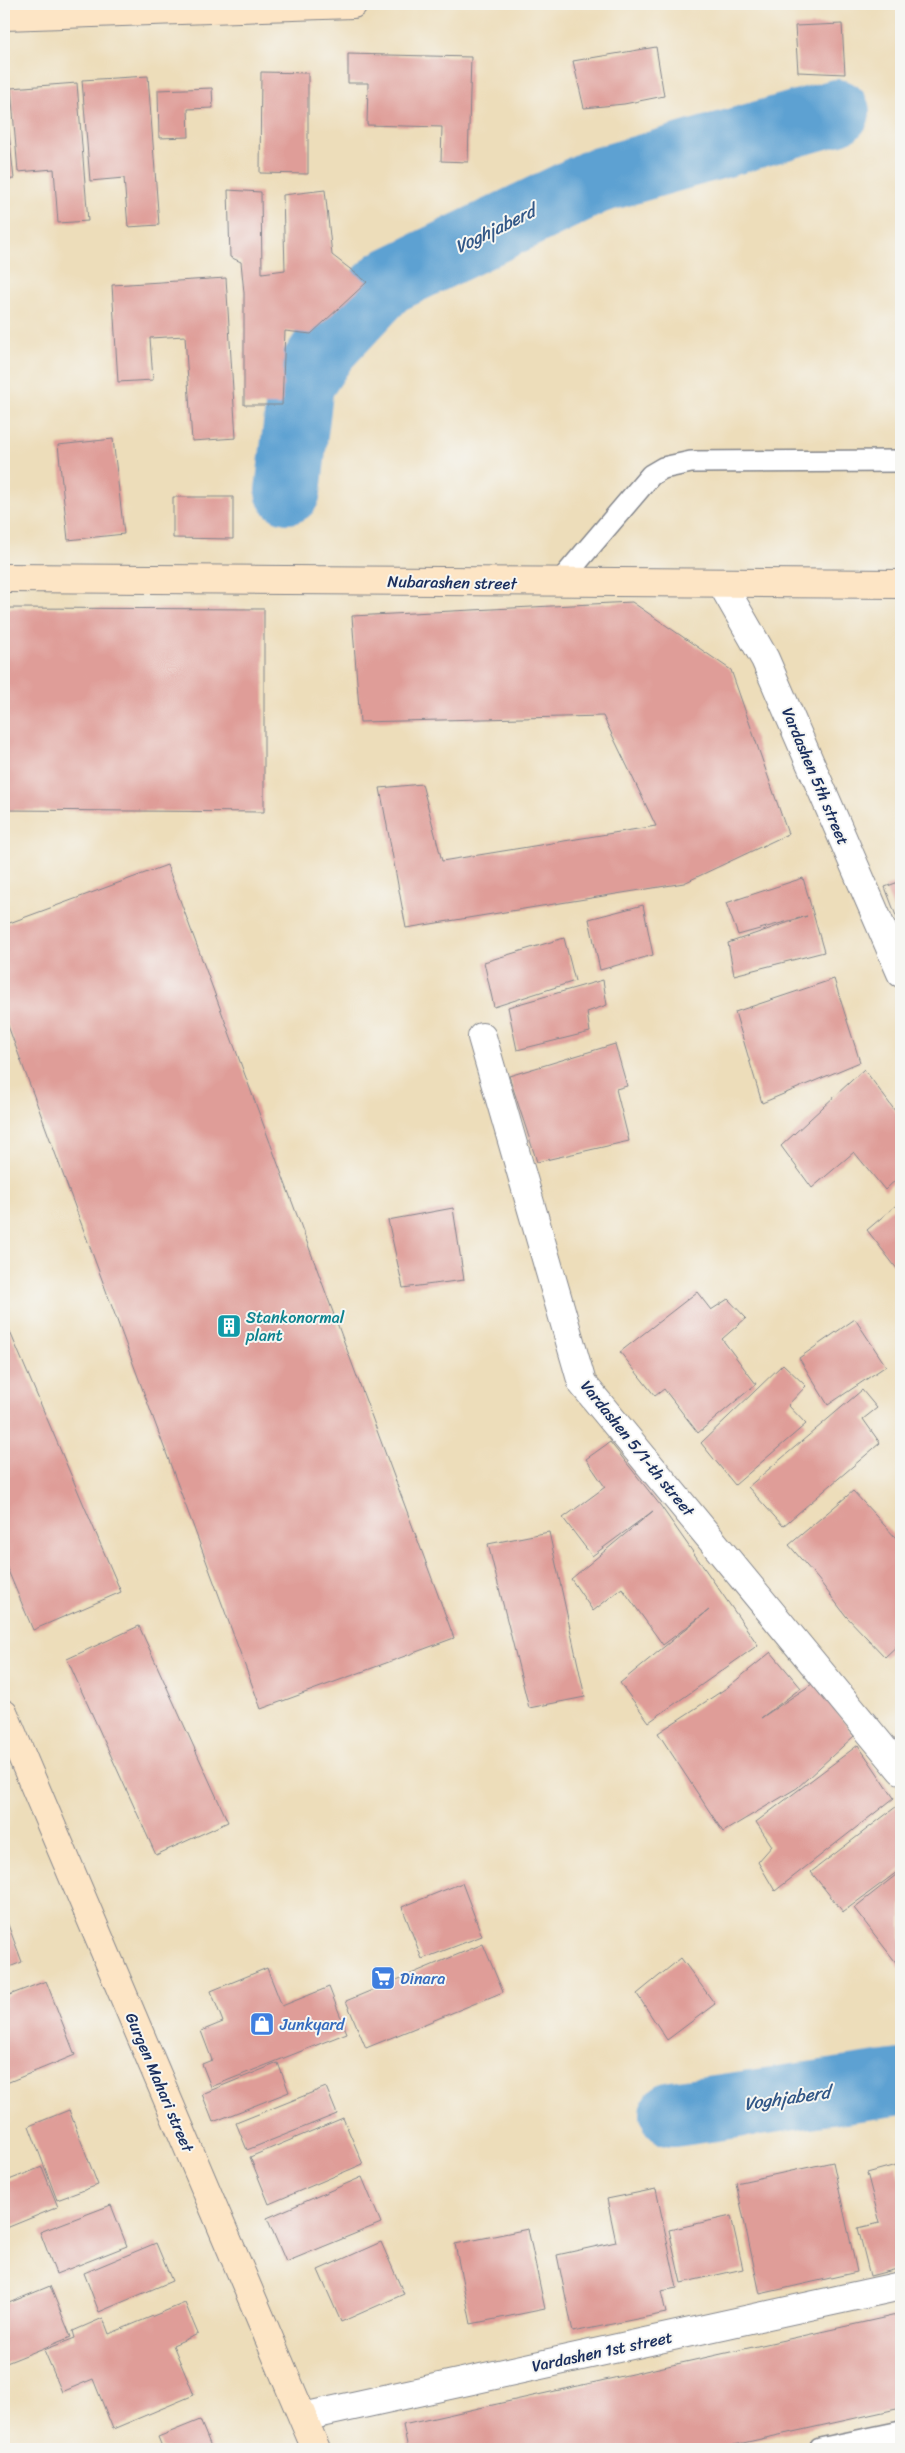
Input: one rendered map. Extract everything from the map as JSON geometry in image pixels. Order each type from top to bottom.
[{"type":"main road","points":[[4,16],[59,8],[354,4]]},
{"type":"main road","name":"Nubarashen street","points":[[4,578],[901,584]]},
{"type":"main road","name":"Gurgen Mahari street","points":[[4,1714],[316,2449]]},
{"type":"street","name":"Vardashen 5th street","points":[[722,584],[765,659],[901,973]]},
{"type":"street","name":"Vardashen 5/1-th street","points":[[482,1037],[582,1383],[901,1770]]},
{"type":"street","name":"Vardashen 1st street","points":[[303,2417],[901,2286]]},
{"type":"lane","points":[[559,583],[651,476],[663,468],[691,462],[901,461]]},
{"type":"lane","points":[[820,2449],[901,2432]]},
{"type":"building","points":[[842,24],[845,74],[798,72],[795,26]]},
{"type":"building","points":[[656,47],[664,96],[624,104],[584,108],[573,61]]},
{"type":"building","points":[[348,54],[471,57],[468,162],[441,161],[442,127],[367,125],[368,83],[348,83]]},
{"type":"building","points":[[261,72],[308,73],[308,174],[260,173]]},
{"type":"building","points":[[148,76],[159,225],[128,227],[124,178],[90,181],[82,80]]},
{"type":"building","points":[[77,83],[88,221],[58,223],[54,169],[18,172],[11,88]]},
{"type":"building","points":[[4,86],[14,179],[4,180]]},
{"type":"building","points":[[212,88],[213,108],[188,109],[189,137],[159,138],[158,90]]},
{"type":"building","points":[[228,190],[261,192],[262,273],[285,270],[283,195],[325,190],[332,255],[367,282],[311,334],[285,331],[282,405],[244,405],[244,293],[241,262],[230,257]]},
{"type":"building","points":[[226,278],[236,438],[192,441],[185,336],[150,338],[153,380],[118,382],[112,285]]},
{"type":"building","points":[[113,439],[124,534],[68,540],[58,445]]},
{"type":"building","points":[[173,497],[233,497],[233,539],[173,538]]},
{"type":"building","points":[[632,602],[731,670],[788,834],[684,883],[406,928],[380,788],[422,784],[442,861],[656,826],[603,716],[360,722],[352,616]]},
{"type":"building","points":[[4,608],[264,609],[264,812],[4,810]]},
{"type":"building","name":"Stankonormal plant","points":[[167,865],[454,1638],[261,1709],[4,1015],[4,925]]},
{"type":"building","points":[[803,878],[824,952],[734,975],[728,943],[807,916],[738,935],[726,903]]},
{"type":"building","points":[[901,881],[901,929],[885,887]]},
{"type":"building","points":[[643,905],[653,955],[600,970],[589,919]]},
{"type":"building","points":[[564,938],[575,981],[494,1007],[484,962]]},
{"type":"building","points":[[834,979],[860,1062],[762,1103],[735,1012]]},
{"type":"building","points":[[603,980],[607,1005],[587,1012],[590,1032],[517,1050],[508,1007]]},
{"type":"building","points":[[615,1044],[627,1086],[616,1089],[629,1141],[537,1162],[509,1076]]},
{"type":"building","points":[[864,1069],[901,1119],[901,1175],[885,1190],[854,1152],[812,1188],[781,1146]]},
{"type":"building","points":[[901,1201],[901,1274],[867,1230]]},
{"type":"building","points":[[453,1208],[464,1280],[403,1288],[388,1220]]},
{"type":"building","points":[[697,1292],[711,1310],[728,1299],[746,1318],[722,1339],[756,1384],[698,1433],[664,1389],[655,1396],[620,1352]]},
{"type":"building","points":[[4,1318],[121,1592],[33,1630],[4,1561]]},
{"type":"building","points":[[855,1319],[886,1366],[828,1405],[799,1358]]},
{"type":"building","points":[[783,1364],[806,1386],[788,1405],[806,1424],[735,1485],[701,1443]]},
{"type":"building","points":[[862,1390],[877,1408],[863,1419],[880,1443],[783,1526],[748,1487]]},
{"type":"building","points":[[610,1442],[660,1505],[758,1645],[649,1722],[620,1683],[709,1610],[663,1645],[622,1588],[593,1611],[571,1579],[653,1511],[592,1556],[563,1518],[605,1487],[586,1459]]},
{"type":"building","points":[[853,1491],[896,1538],[901,1534],[901,1642],[885,1657],[846,1616],[789,1545]]},
{"type":"building","points":[[549,1532],[585,1697],[529,1708],[488,1544]]},
{"type":"building","points":[[139,1626],[228,1822],[156,1855],[67,1659]]},
{"type":"building","points":[[771,1652],[801,1688],[761,1718],[815,1682],[854,1736],[797,1788],[723,1832],[658,1733],[728,1687]]},
{"type":"building","points":[[858,1745],[894,1798],[775,1891],[758,1862],[772,1846],[756,1822]]},
{"type":"building","points":[[897,1806],[901,1812],[901,1869],[843,1912],[811,1872]]},
{"type":"building","points":[[901,1871],[901,1969],[854,1908]]},
{"type":"building","points":[[462,1883],[482,1936],[422,1959],[402,1907]]},
{"type":"building","points":[[7,1922],[22,1962],[4,1969],[4,1923]]},
{"type":"building","points":[[483,1944],[503,1992],[366,2048],[346,2001]]},
{"type":"building","points":[[681,1958],[715,2004],[667,2040],[637,1994]]},
{"type":"building","points":[[267,1968],[282,2006],[329,1987],[347,2033],[211,2087],[202,2064],[212,2060],[201,2031],[223,2022],[211,1991]]},
{"type":"building","points":[[46,1981],[75,2055],[4,2084],[4,1997]]},
{"type":"building","points":[[278,2063],[289,2092],[213,2122],[202,2094]]},
{"type":"building","points":[[326,2087],[337,2114],[247,2150],[236,2123]]},
{"type":"building","points":[[69,2110],[98,2185],[57,2200],[29,2126]]},
{"type":"building","points":[[343,2118],[363,2164],[269,2204],[250,2157]]},
{"type":"building","points":[[833,2162],[857,2272],[760,2294],[736,2183]]},
{"type":"building","points":[[896,2165],[901,2186],[901,2268],[870,2276],[858,2228],[880,2223],[867,2173]]},
{"type":"building","points":[[42,2167],[58,2207],[4,2229],[4,2182]]},
{"type":"building","points":[[362,2177],[381,2223],[286,2262],[267,2218]]},
{"type":"building","points":[[656,2189],[677,2288],[661,2291],[666,2313],[573,2332],[557,2255],[616,2242],[607,2199]]},
{"type":"building","points":[[111,2205],[127,2246],[56,2274],[40,2232]]},
{"type":"building","points":[[731,2216],[743,2269],[681,2283],[669,2230]]},
{"type":"building","points":[[528,2229],[545,2309],[471,2324],[455,2244]]},
{"type":"building","points":[[381,2242],[404,2294],[341,2322],[318,2270]]},
{"type":"building","points":[[156,2243],[172,2281],[99,2312],[84,2273]]},
{"type":"building","points":[[50,2286],[71,2337],[4,2364],[4,2305]]},
{"type":"building","points":[[185,2303],[198,2334],[173,2345],[194,2395],[113,2429],[93,2379],[62,2392],[44,2350],[75,2338],[73,2331],[103,2318],[109,2334]]},
{"type":"building","points":[[901,2314],[901,2408],[716,2449],[408,2449],[403,2425]]},
{"type":"building","points":[[200,2420],[212,2449],[163,2449],[158,2437]]},
{"type":"waterway","name":"Voghjaberd","points":[[288,491],[301,384],[325,348],[387,282],[596,181],[837,112]]},
{"type":"waterway","name":"Voghjaberd","points":[[673,2114],[901,2082]]},
{"type":"place","name":"Stankonormal plant","points":[[229,1326]]},
{"type":"place","name":"Dinara","points":[[383,1978]]},
{"type":"place","name":"Junkyard","points":[[262,2024]]}]
